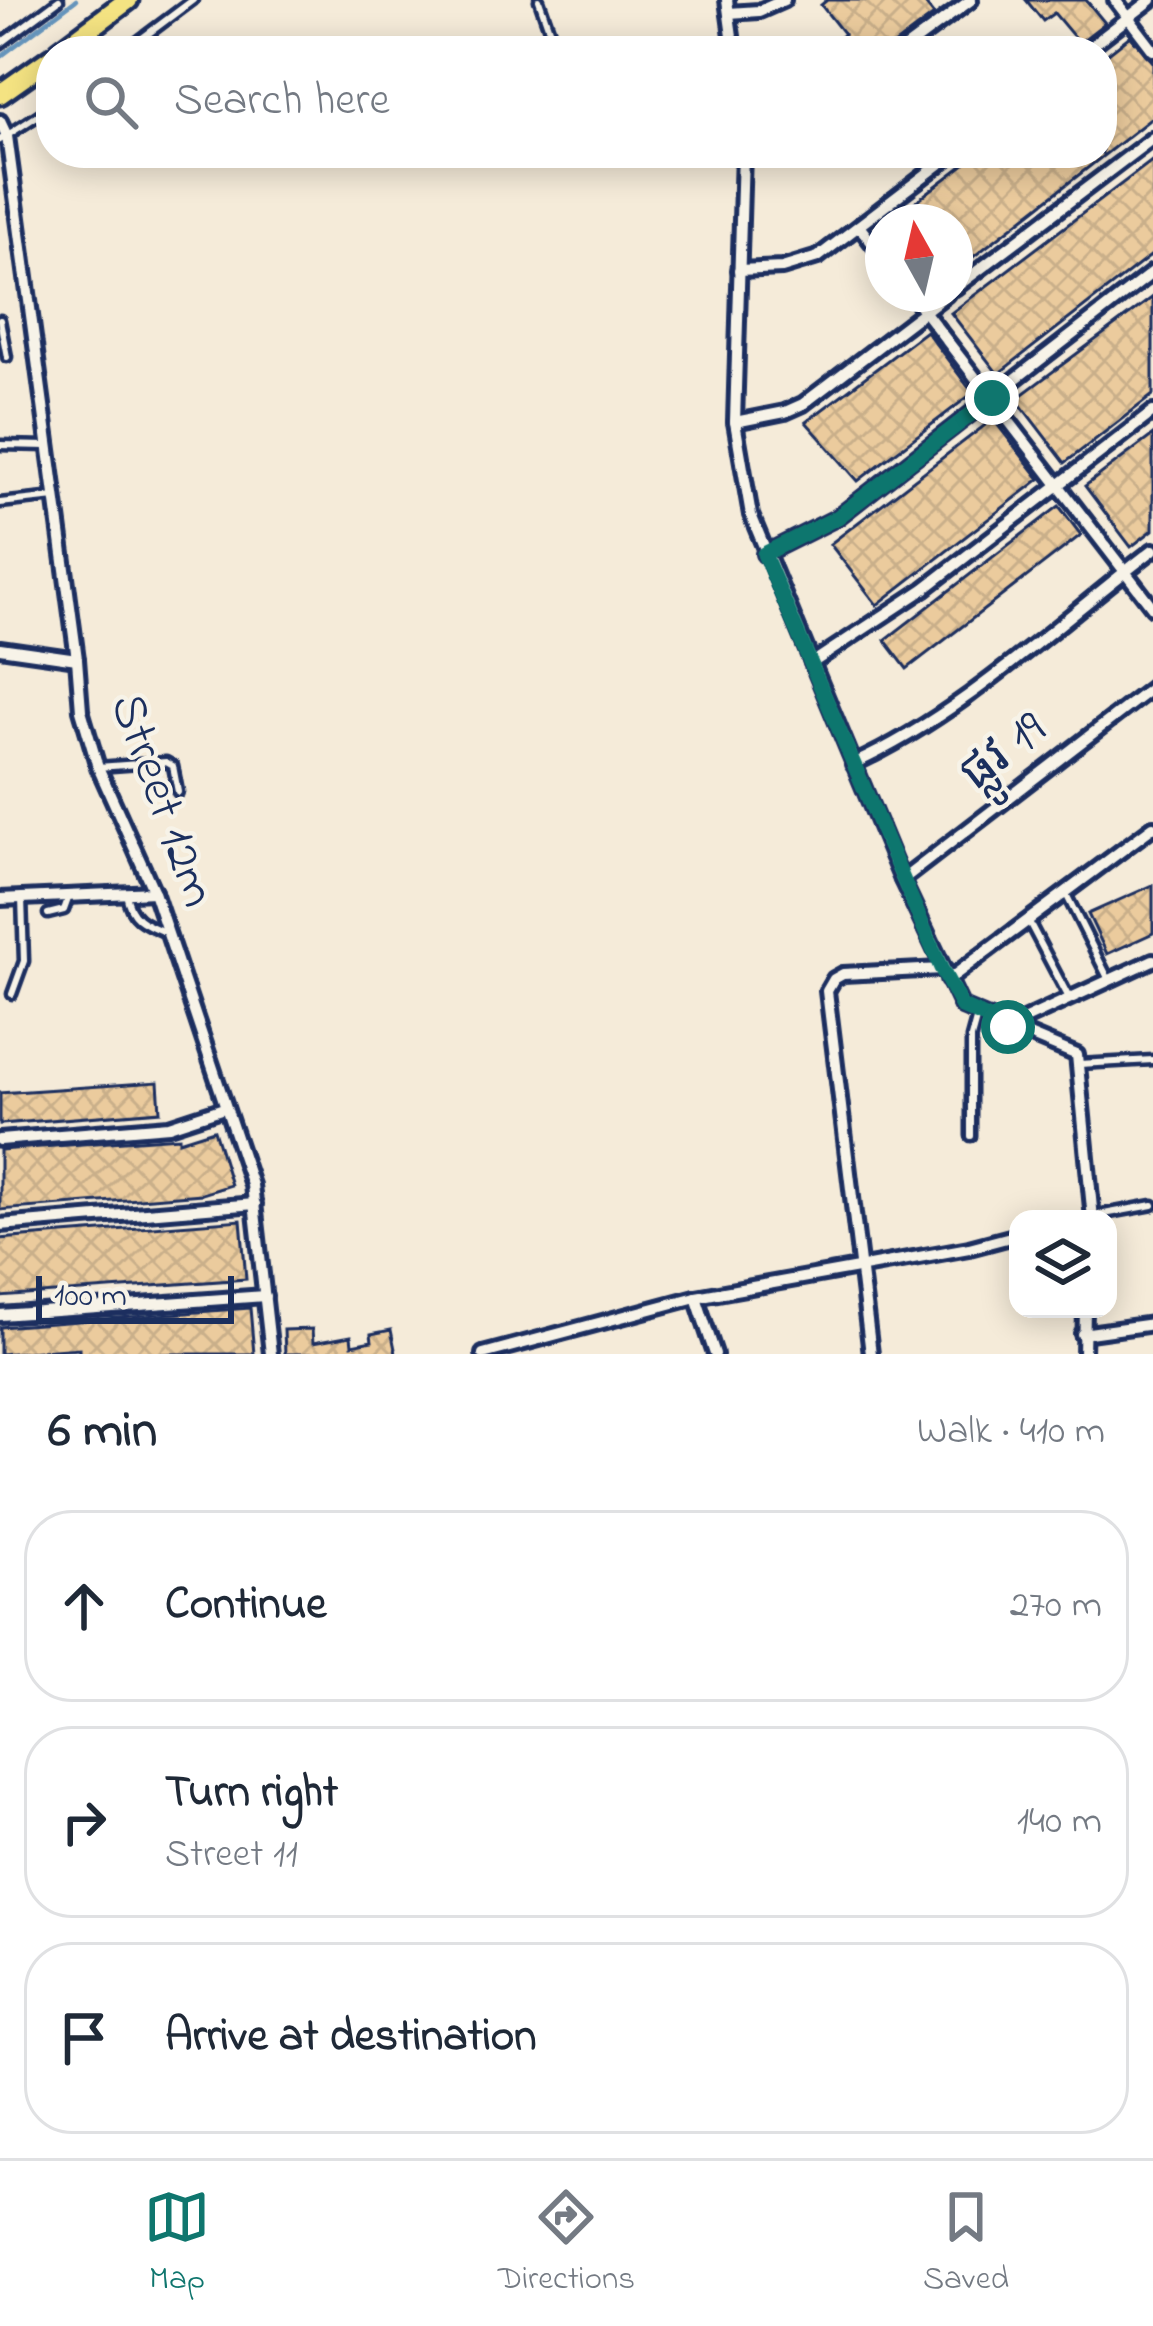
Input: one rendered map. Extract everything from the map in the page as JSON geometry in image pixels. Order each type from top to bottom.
[{"type":"highway","points":[[80,36],[128,0]]},
{"type":"highway","points":[[0,94],[36,69]]},
{"type":"street","points":[[732,36],[728,6],[759,11],[784,0]]},
{"type":"street","points":[[922,36],[970,0]]},
{"type":"street","points":[[1115,0],[1153,50]]},
{"type":"street","points":[[1105,36],[1151,0]]},
{"type":"street","name":"Street 12m","points":[[0,121],[81,710],[98,767],[154,892],[252,1185],[272,1354]]},
{"type":"street","points":[[1117,165],[1153,138]]},
{"type":"street","points":[[742,168],[735,422],[738,456],[764,554],[902,880],[962,1007],[1077,1055],[1088,1210]]},
{"type":"street","points":[[739,271],[782,268],[818,257],[934,168]]},
{"type":"street","points":[[973,274],[1113,168]]},
{"type":"street","points":[[859,226],[865,234]]},
{"type":"street","points":[[764,554],[838,517],[1153,272]]},
{"type":"street","points":[[735,422],[803,404],[924,312]]},
{"type":"street","points":[[926,312],[1153,608]]},
{"type":"street","points":[[812,662],[924,589],[1153,412]]},
{"type":"street","points":[[854,764],[934,720],[1153,550]]},
{"type":"street","points":[[0,648],[77,659]]},
{"type":"street","name":"ផ្លូវ 19","points":[[902,880],[1153,687]]},
{"type":"street","points":[[871,1354],[826,991],[843,974],[945,974],[1028,920],[1153,827]]},
{"type":"street","points":[[0,898],[154,892]]},
{"type":"street","points":[[1008,1027],[1153,961]]},
{"type":"street","points":[[0,1140],[169,1126],[224,1108]]},
{"type":"street","points":[[0,1225],[255,1204]]},
{"type":"street","points":[[483,1354],[696,1297],[1009,1237]]},
{"type":"street","points":[[0,1316],[265,1296]]},
{"type":"street","points":[[696,1297],[715,1354]]},
{"type":"street","points":[[1084,1318],[1084,1354]]},
{"type":"street","points":[[1082,1334],[1153,1324]]},
{"type":"lane","points":[[0,44],[58,0]]},
{"type":"lane","points":[[145,36],[193,0]]},
{"type":"lane","points":[[539,0],[551,36]]},
{"type":"lane","points":[[3,138],[36,116]]},
{"type":"lane","points":[[0,320],[7,357]]},
{"type":"lane","points":[[0,446],[48,446]]},
{"type":"lane","points":[[0,503],[55,497]]},
{"type":"lane","points":[[98,767],[166,762],[173,766],[178,792]]},
{"type":"lane","points":[[1065,892],[1109,980]]},
{"type":"lane","points":[[126,893],[129,911],[137,920],[167,933]]},
{"type":"lane","points":[[48,914],[64,910],[69,896]]},
{"type":"lane","points":[[12,994],[24,961],[22,898]]},
{"type":"lane","points":[[1028,920],[1070,999]]},
{"type":"lane","points":[[970,1136],[971,1038],[977,1016]]},
{"type":"lane","points":[[1078,1064],[1153,1060]]},
{"type":"lane","points":[[1117,1212],[1153,1205]]},
{"type":"building","points":[[827,0],[922,0],[934,15],[906,36],[841,36],[821,5]]},
{"type":"building","points":[[1026,0],[1086,0],[1105,23],[1088,36],[1073,36],[1054,13],[1043,21]]},
{"type":"building","points":[[1130,36],[1153,62],[1153,117],[1117,145],[1117,46]]},
{"type":"building","points":[[1153,160],[1153,254],[998,374],[951,313],[973,312],[973,296]]},
{"type":"building","points":[[959,168],[1087,168],[973,257],[973,204],[912,204]]},
{"type":"building","points":[[1153,297],[1153,395],[1065,463],[1016,399]]},
{"type":"building","points":[[926,331],[973,393],[858,481],[806,422]]},
{"type":"building","points":[[993,419],[1040,479],[877,605],[830,544]]},
{"type":"building","points":[[1153,435],[1153,530],[1131,547],[1085,486]]},
{"type":"building","points":[[1059,506],[1081,535],[907,669],[885,640]]},
{"type":"building","points":[[1153,885],[1153,933],[1107,954],[1088,914]]},
{"type":"building","points":[[158,1082],[160,1111],[0,1124],[0,1093]]},
{"type":"building","points":[[214,1130],[231,1185],[202,1194],[0,1210],[0,1150],[179,1137],[179,1141]]},
{"type":"building","points":[[241,1220],[246,1279],[0,1297],[0,1239]]},
{"type":"building","points":[[250,1308],[254,1354],[79,1354],[79,1348],[0,1354],[0,1327]]},
{"type":"building","points":[[312,1329],[313,1343],[351,1336],[352,1345],[391,1330],[396,1354],[285,1354],[284,1330]]},
{"type":"waterway","points":[[0,57],[76,0]]},
{"type":"route","points":[[992,398],[838,517],[764,554],[941,968],[962,1007],[1008,1027]]}]
